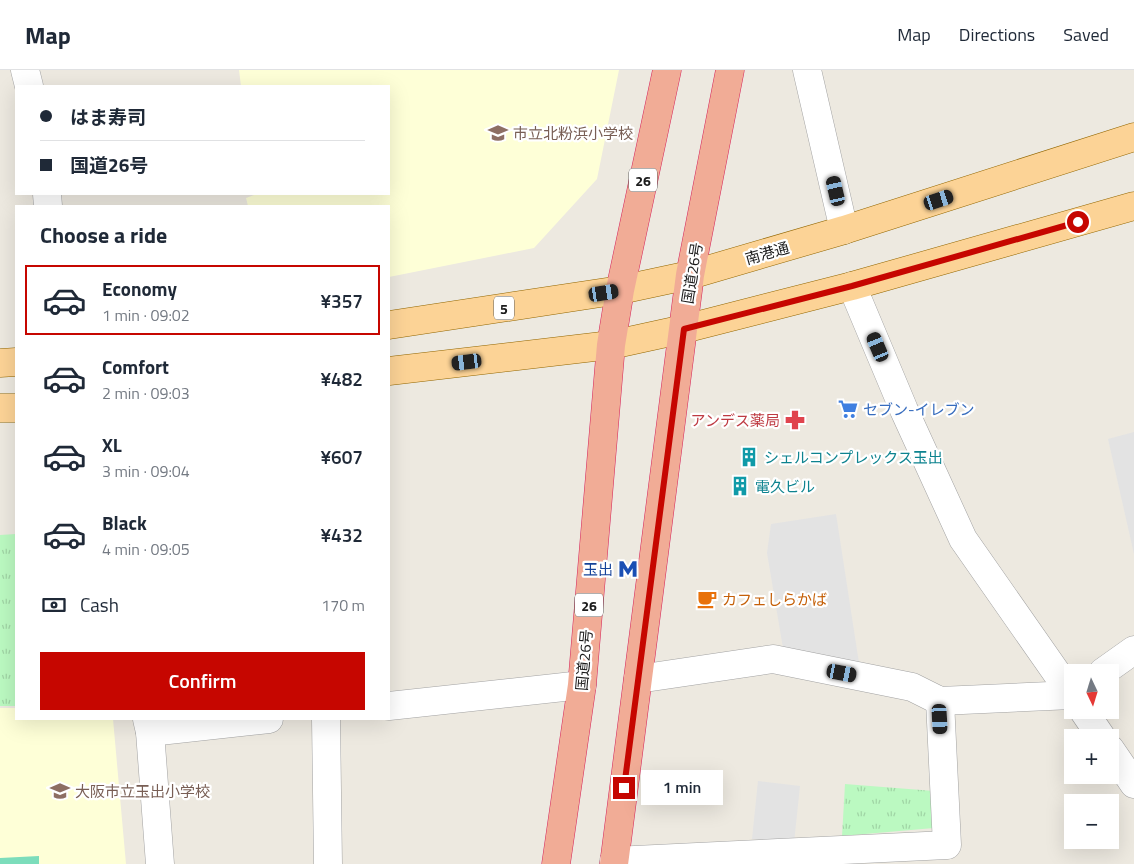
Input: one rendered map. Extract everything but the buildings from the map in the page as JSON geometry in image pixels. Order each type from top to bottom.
[{"type":"highway","name":"国道26号","points":[[556,864],[582,685],[610,344],[667,70]]},
{"type":"highway","name":"国道26号","points":[[614,862],[690,275],[730,70]]},
{"type":"main road","name":"南港通","points":[[390,325],[620,290],[690,275],[844,230],[1134,138]]},
{"type":"main road","points":[[390,371],[610,344],[684,329],[852,286],[1134,206]]},
{"type":"main road","points":[[0,363],[15,362]]},
{"type":"main road","points":[[0,408],[15,408]]},
{"type":"street","points":[[25,70],[28,85]]},
{"type":"street","points":[[807,70],[844,230]]},
{"type":"street","points":[[852,286],[904,410],[963,539],[1064,684]]},
{"type":"street","points":[[1114,664],[1134,650]]},
{"type":"street","points":[[638,679],[773,659],[912,687],[940,701],[1064,695]]},
{"type":"street","points":[[390,706],[582,685]]},
{"type":"street","points":[[614,862],[947,845],[940,701]]},
{"type":"street","points":[[160,864],[149,726],[252,720]]},
{"type":"street","points":[[326,720],[328,864]]},
{"type":"street","points":[[1119,762],[1134,784]]},
{"type":"shaded area","name":"市立北粉浜小学校","points":[[239,70],[619,70],[597,179],[534,248],[390,277],[390,205],[248,205],[246,198],[254,195],[390,195],[390,85],[241,85]]},
{"type":"shaded area","points":[[1134,432],[1134,554],[1108,439]]},
{"type":"shaded area","points":[[836,514],[859,663],[784,654],[767,553],[771,524]]},
{"type":"shaded area","name":"大阪市立玉出小学校","points":[[0,708],[15,708],[15,720],[113,720],[126,864],[0,864]]},
{"type":"shaded area","points":[[758,781],[800,786],[794,843],[752,839]]},
{"type":"green space","points":[[15,534],[15,706],[0,706],[0,535]]},
{"type":"green space","points":[[845,784],[934,791],[934,828],[842,836]]},
{"type":"green space","points":[[39,856],[39,864],[0,864],[0,858]]},
{"type":"place","name":"市立北粉浜小学校","points":[[498,133]]},
{"type":"place","name":"セブン-イレブン","points":[[848,409]]},
{"type":"place","name":"アンデス薬局","points":[[795,420]]},
{"type":"place","name":"シェルコンプレックス玉出","points":[[749,457]]},
{"type":"place","name":"電久ビル","points":[[740,486]]},
{"type":"place","name":"玉出","points":[[628,569]]},
{"type":"place","name":"カフェしらかば","points":[[707,599]]},
{"type":"place","name":"大阪市立玉出小学校","points":[[60,791]]},
{"type":"route","points":[[624,788],[684,329],[852,286],[1078,222]]}]
